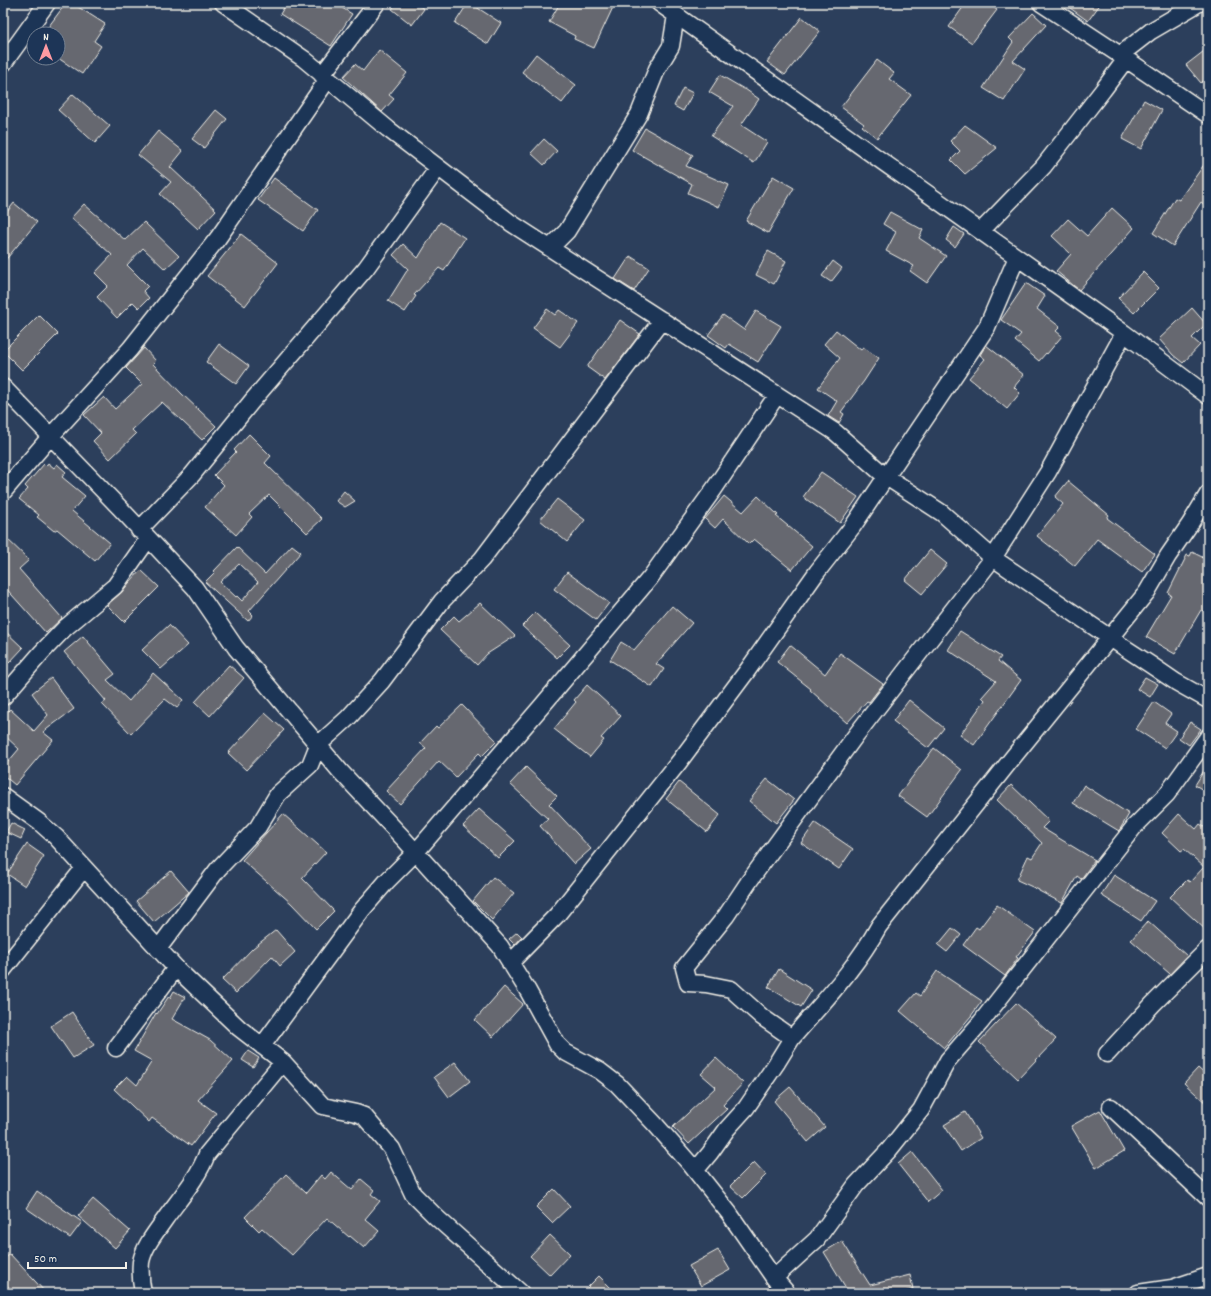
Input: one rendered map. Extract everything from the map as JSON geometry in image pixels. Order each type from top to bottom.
[{"type":"street","points":[[3,64],[47,3]]},
{"type":"street","points":[[223,3],[304,59],[388,130],[511,223],[835,432],[885,476],[942,513],[993,558],[1176,682],[1208,700]]},
{"type":"street","points":[[3,492],[50,437],[130,349],[213,244],[325,77],[377,3]]},
{"type":"street","points":[[659,3],[1124,333],[1208,396]]},
{"type":"street","points":[[1041,3],[1208,115]]},
{"type":"street","points":[[981,231],[1043,167],[1103,90],[1123,57],[1151,32],[1200,3]]},
{"type":"street","points":[[550,248],[567,231],[639,114],[657,69],[671,46],[676,15]]},
{"type":"street","points":[[3,698],[42,652],[65,628],[115,586],[143,535],[252,401],[366,268],[438,168]]},
{"type":"street","points":[[510,963],[557,915],[679,762],[747,671],[817,572],[853,526],[885,476],[987,327],[1017,257]]},
{"type":"street","points":[[158,949],[218,869],[258,827],[278,794],[310,765],[318,745],[348,718],[382,681],[442,601],[482,559],[662,320]]},
{"type":"street","points":[[792,1038],[762,1016],[731,989],[706,984],[688,983],[684,968],[726,916],[750,880],[856,735],[993,558],[1048,472],[1124,333]]},
{"type":"street","points":[[3,387],[120,508],[143,535],[194,588],[236,648],[340,771],[416,852],[500,946],[528,991],[556,1044],[565,1052],[600,1071],[617,1084],[655,1124],[729,1212],[774,1278],[787,1293]]},
{"type":"street","points":[[262,1046],[362,910],[387,881],[416,852],[650,578],[714,489],[777,395]]},
{"type":"street","points":[[691,1165],[700,1166],[710,1154],[727,1129],[746,1108],[792,1038],[837,986],[868,946],[879,926],[1147,592],[1208,494]]},
{"type":"street","points":[[774,1278],[817,1239],[856,1185],[889,1150],[921,1110],[948,1060],[981,1022],[1134,827],[1167,794],[1208,737]]},
{"type":"street","points":[[3,796],[39,822],[56,837],[176,968],[239,1028],[283,1062],[323,1106],[364,1116],[392,1149],[413,1194],[436,1217],[521,1293]]},
{"type":"street","points":[[3,970],[84,868]]},
{"type":"street","points":[[1107,1054],[1153,1004],[1208,949]]},
{"type":"street","points":[[116,1048],[176,968]]},
{"type":"street","points":[[143,1293],[141,1282],[141,1262],[150,1239],[203,1165],[207,1154],[283,1062]]},
{"type":"street","points":[[1111,1107],[1208,1198]]},
{"type":"street","points":[[1138,1293],[1172,1291],[1208,1276]]},
{"type":"building","points":[[66,3],[72,3],[105,24],[94,41],[101,46],[82,74],[66,63],[66,26],[49,26]]},
{"type":"building","points":[[287,3],[334,3],[352,14],[331,46],[280,14]]},
{"type":"building","points":[[397,3],[415,3],[424,9],[412,25],[392,9]]},
{"type":"building","points":[[468,3],[501,23],[488,44],[455,23]]},
{"type":"building","points":[[560,3],[615,3],[594,48],[574,39],[575,36],[549,22]]},
{"type":"building","points":[[966,3],[988,3],[997,10],[972,43],[949,27]]},
{"type":"building","points":[[1063,3],[1101,3],[1088,21]]},
{"type":"building","points":[[1033,13],[1046,25],[1013,61],[1025,69],[1004,101],[983,88],[1013,42],[1009,38]]},
{"type":"building","points":[[802,17],[820,31],[785,75],[767,62]]},
{"type":"building","points":[[1208,48],[1208,77],[1201,83],[1186,65]]},
{"type":"building","points":[[379,50],[407,73],[389,95],[394,99],[382,112],[343,77],[355,64],[363,71]]},
{"type":"building","points":[[536,54],[576,85],[562,103],[522,72]]},
{"type":"building","points":[[877,60],[894,73],[889,79],[911,95],[877,138],[862,126],[864,124],[841,107]]},
{"type":"building","points":[[720,75],[759,99],[741,125],[767,142],[754,163],[711,136],[733,106],[709,92]]},
{"type":"building","points":[[683,88],[693,93],[683,111],[674,106]]},
{"type":"building","points":[[73,94],[110,126],[95,143],[58,110]]},
{"type":"building","points":[[1144,100],[1162,110],[1141,149],[1122,139]]},
{"type":"building","points":[[216,110],[227,119],[204,148],[192,139]]},
{"type":"building","points":[[965,125],[997,148],[965,174],[951,160],[960,151],[950,141]]},
{"type":"building","points":[[645,128],[693,155],[686,166],[729,185],[719,207],[688,193],[692,184],[632,150]]},
{"type":"building","points":[[158,131],[183,151],[170,167],[216,210],[198,229],[160,194],[171,182],[138,155]]},
{"type":"building","points":[[544,139],[557,151],[544,165],[531,153]]},
{"type":"building","points":[[1208,159],[1208,207],[1201,202],[1173,246],[1153,233],[1175,198],[1179,200]]},
{"type":"building","points":[[773,176],[794,188],[768,233],[746,221]]},
{"type":"building","points":[[274,178],[318,210],[303,231],[258,200]]},
{"type":"building","points":[[14,203],[37,222],[3,263],[3,217]]},
{"type":"building","points":[[84,204],[125,240],[144,222],[179,256],[165,269],[143,248],[127,265],[148,286],[143,291],[149,298],[139,308],[133,302],[117,318],[97,297],[108,286],[95,273],[112,255],[71,218]]},
{"type":"building","points":[[1112,208],[1134,228],[1079,290],[1056,271],[1071,254],[1052,236],[1068,219],[1087,236]]},
{"type":"building","points":[[890,212],[923,230],[919,238],[946,256],[927,283],[910,271],[914,266],[886,251],[896,232],[883,224]]},
{"type":"building","points":[[440,222],[465,238],[444,271],[439,268],[414,295],[416,296],[405,312],[388,301],[408,269],[393,255],[403,244],[418,258]]},
{"type":"building","points":[[954,227],[964,234],[955,247],[946,240]]},
{"type":"building","points":[[241,234],[278,263],[245,306],[207,276]]},
{"type":"building","points":[[768,251],[786,261],[774,284],[756,275]]},
{"type":"building","points":[[630,256],[649,268],[634,291],[615,279]]},
{"type":"building","points":[[833,261],[842,268],[831,282],[822,276]]},
{"type":"building","points":[[1143,272],[1159,288],[1134,313],[1118,298]]},
{"type":"building","points":[[1026,283],[1045,296],[1037,309],[1060,327],[1056,331],[1062,336],[1039,361],[1015,341],[1021,334],[1001,320]]},
{"type":"building","points":[[1192,308],[1206,324],[1192,338],[1200,345],[1183,363],[1173,355],[1159,339]]},
{"type":"building","points":[[547,309],[555,315],[559,310],[578,323],[560,347],[533,328]]},
{"type":"building","points":[[756,311],[781,326],[758,362],[729,344],[726,348],[708,335],[723,315],[744,330]]},
{"type":"building","points":[[39,315],[58,334],[22,370],[3,351]]},
{"type":"building","points":[[620,320],[640,334],[605,380],[587,367]]},
{"type":"building","points":[[836,330],[861,350],[863,347],[879,358],[841,412],[844,414],[839,423],[828,416],[837,401],[818,388],[840,358],[824,344]]},
{"type":"building","points":[[219,344],[249,366],[236,384],[206,362]]},
{"type":"building","points":[[986,345],[1024,375],[1014,387],[1020,393],[1007,409],[969,378],[985,359],[980,355]]},
{"type":"building","points":[[144,348],[156,361],[153,364],[216,426],[202,440],[162,402],[132,430],[136,434],[110,459],[93,441],[101,433],[84,415],[104,397],[115,409],[142,384],[126,368]]},
{"type":"building","points":[[249,434],[271,456],[265,463],[322,519],[307,533],[269,495],[249,514],[252,517],[236,535],[205,507],[224,485],[214,475],[236,452],[234,450]]},
{"type":"building","points":[[48,463],[54,468],[57,464],[66,472],[62,477],[85,496],[72,511],[110,543],[95,561],[57,529],[54,531],[37,517],[39,515],[19,499],[28,489],[25,486],[44,464],[46,466]]},
{"type":"building","points":[[821,472],[858,497],[840,523],[803,497]]},
{"type":"building","points":[[1068,481],[1109,515],[1107,518],[1155,554],[1142,572],[1097,539],[1075,566],[1037,536],[1063,504],[1055,497]]},
{"type":"building","points":[[344,491],[355,501],[345,507],[336,501]]},
{"type":"building","points":[[724,496],[743,512],[758,496],[778,515],[776,516],[812,546],[792,570],[754,539],[749,544],[723,519],[715,528],[705,519]]},
{"type":"building","points":[[557,499],[585,520],[567,542],[540,520]]},
{"type":"building","points":[[3,535],[29,560],[19,569],[62,618],[46,633],[3,585]]},
{"type":"building","points":[[292,545],[301,552],[249,611],[253,615],[248,621],[205,582],[237,547],[265,574]],"holes":[[[239,564],[258,582],[242,601],[220,582]]]},
{"type":"building","points":[[930,550],[947,564],[922,594],[905,580]]},
{"type":"building","points":[[1192,552],[1208,560],[1208,613],[1201,610],[1175,654],[1146,637],[1171,595],[1168,593],[1187,555],[1190,556]]},
{"type":"building","points":[[141,570],[159,587],[124,622],[107,605],[121,593]]},
{"type":"building","points":[[567,572],[609,603],[596,620],[554,589]]},
{"type":"building","points":[[480,603],[515,636],[487,654],[477,665],[440,630],[454,616],[459,621]]},
{"type":"building","points":[[672,606],[692,623],[656,664],[664,669],[652,687],[610,660],[621,642],[634,650]]},
{"type":"building","points":[[535,613],[570,645],[557,658],[522,626]]},
{"type":"building","points":[[169,625],[188,645],[161,669],[142,650]]},
{"type":"building","points":[[3,629],[23,648],[9,663],[3,657]]},
{"type":"building","points":[[960,631],[1001,657],[998,661],[1021,680],[974,745],[960,735],[985,700],[982,697],[996,681],[948,650]]},
{"type":"building","points":[[83,636],[115,674],[107,680],[129,701],[153,673],[183,700],[177,708],[165,699],[131,734],[102,704],[106,701],[64,652]]},
{"type":"building","points":[[790,645],[825,674],[840,653],[883,684],[869,702],[867,701],[847,723],[810,690],[811,689],[777,662]]},
{"type":"building","points":[[229,665],[244,678],[210,716],[195,702]]},
{"type":"building","points":[[1145,677],[1158,684],[1150,697],[1137,689]]},
{"type":"building","points":[[51,678],[74,709],[43,732],[53,740],[15,785],[3,775],[3,768],[19,749],[3,734],[3,716],[10,709],[34,731],[48,715],[32,693]]},
{"type":"building","points":[[587,685],[621,716],[601,738],[604,740],[590,757],[554,729],[576,702],[574,700]]},
{"type":"building","points":[[909,700],[944,728],[928,748],[893,721]]},
{"type":"building","points":[[1154,702],[1171,714],[1165,723],[1177,731],[1165,748],[1136,729]]},
{"type":"building","points":[[462,705],[497,741],[482,756],[479,753],[456,777],[439,761],[400,804],[386,791],[426,748],[420,743],[436,726],[438,728]]},
{"type":"building","points":[[265,713],[284,730],[246,770],[228,753]]},
{"type":"building","points":[[1190,722],[1201,729],[1189,745],[1179,738]]},
{"type":"building","points":[[934,748],[962,770],[927,817],[898,796]]},
{"type":"building","points":[[1208,764],[1208,793],[1195,785]]},
{"type":"building","points":[[526,767],[557,796],[549,804],[591,849],[574,864],[540,826],[548,819],[510,784]]},
{"type":"building","points":[[767,779],[794,800],[776,823],[749,801]]},
{"type":"building","points":[[679,782],[720,815],[707,832],[666,799]]},
{"type":"building","points":[[1011,785],[1049,821],[1042,828],[1095,860],[1081,879],[1077,876],[1062,903],[1017,880],[1028,856],[1032,858],[1042,843],[997,800]]},
{"type":"building","points":[[1084,785],[1129,814],[1119,831],[1073,803]]},
{"type":"building","points":[[479,809],[515,841],[498,858],[463,826]]},
{"type":"building","points":[[283,814],[326,852],[302,878],[334,911],[316,929],[291,903],[242,860]]},
{"type":"building","points":[[1179,814],[1196,829],[1200,824],[1208,830],[1208,932],[1170,897],[1187,880],[1190,882],[1204,867],[1184,849],[1181,851],[1162,833]]},
{"type":"building","points":[[11,823],[25,830],[21,839],[6,832]]},
{"type":"building","points":[[815,823],[853,849],[839,869],[801,843]]},
{"type":"building","points":[[27,844],[44,856],[25,886],[7,874]]},
{"type":"building","points":[[171,871],[189,892],[154,922],[136,901]]},
{"type":"building","points":[[1114,875],[1155,901],[1141,921],[1101,895]]},
{"type":"building","points":[[493,877],[514,893],[492,920],[473,901]]},
{"type":"building","points":[[997,905],[1035,932],[1016,957],[1018,958],[1005,976],[963,945],[976,927],[979,929]]},
{"type":"building","points":[[1148,921],[1187,956],[1170,974],[1131,940]]},
{"type":"building","points":[[952,928],[961,935],[947,952],[938,945]]},
{"type":"building","points":[[276,930],[295,952],[280,966],[272,956],[236,993],[222,980],[253,948]]},
{"type":"building","points":[[517,932],[522,937],[515,945],[509,939]]},
{"type":"building","points":[[779,969],[812,990],[801,1007],[768,987]]},
{"type":"building","points":[[937,971],[982,1001],[944,1048],[900,1011],[916,993],[920,996]]},
{"type":"building","points":[[504,987],[523,1004],[493,1037],[475,1020]]},
{"type":"building","points":[[174,991],[185,997],[172,1019],[210,1040],[233,1061],[198,1100],[216,1113],[191,1146],[152,1118],[149,1122],[114,1089],[127,1076],[137,1085],[152,1061],[134,1051],[156,1013],[157,1014]]},
{"type":"building","points":[[1016,1003],[1056,1039],[1018,1079],[979,1042]]},
{"type":"building","points":[[72,1012],[94,1045],[73,1058],[51,1026]]},
{"type":"building","points":[[248,1051],[259,1058],[253,1067],[242,1060]]},
{"type":"building","points":[[716,1058],[743,1083],[723,1105],[727,1109],[689,1144],[673,1127],[716,1087],[701,1074]]},
{"type":"building","points":[[455,1062],[470,1081],[449,1097],[434,1077]]},
{"type":"building","points":[[1198,1068],[1208,1077],[1208,1105],[1184,1083]]},
{"type":"building","points":[[790,1087],[825,1127],[808,1142],[774,1101]]},
{"type":"building","points":[[1100,1110],[1124,1151],[1096,1168],[1071,1126]]},
{"type":"building","points":[[965,1112],[981,1138],[961,1151],[944,1125]]},
{"type":"building","points":[[912,1152],[942,1190],[928,1202],[898,1164]]},
{"type":"building","points":[[754,1162],[766,1175],[743,1198],[730,1186]]},
{"type":"building","points":[[331,1172],[352,1190],[361,1179],[374,1190],[371,1194],[380,1201],[365,1219],[379,1231],[364,1248],[327,1218],[292,1255],[262,1228],[259,1231],[245,1217],[286,1174],[306,1193],[321,1175],[325,1179]]},
{"type":"building","points":[[554,1189],[570,1206],[552,1223],[536,1207]]},
{"type":"building","points":[[37,1191],[82,1222],[70,1238],[26,1208]]},
{"type":"building","points":[[93,1199],[130,1231],[115,1248],[78,1216]]},
{"type":"building","points":[[550,1235],[570,1254],[550,1275],[530,1256]]},
{"type":"building","points":[[842,1241],[870,1285],[910,1275],[913,1289],[901,1293],[849,1293],[824,1252]]},
{"type":"building","points":[[718,1250],[730,1270],[701,1286],[689,1266]]},
{"type":"building","points":[[10,1254],[46,1293],[14,1293],[3,1281],[3,1260]]},
{"type":"building","points":[[599,1276],[616,1293],[582,1293]]}]
